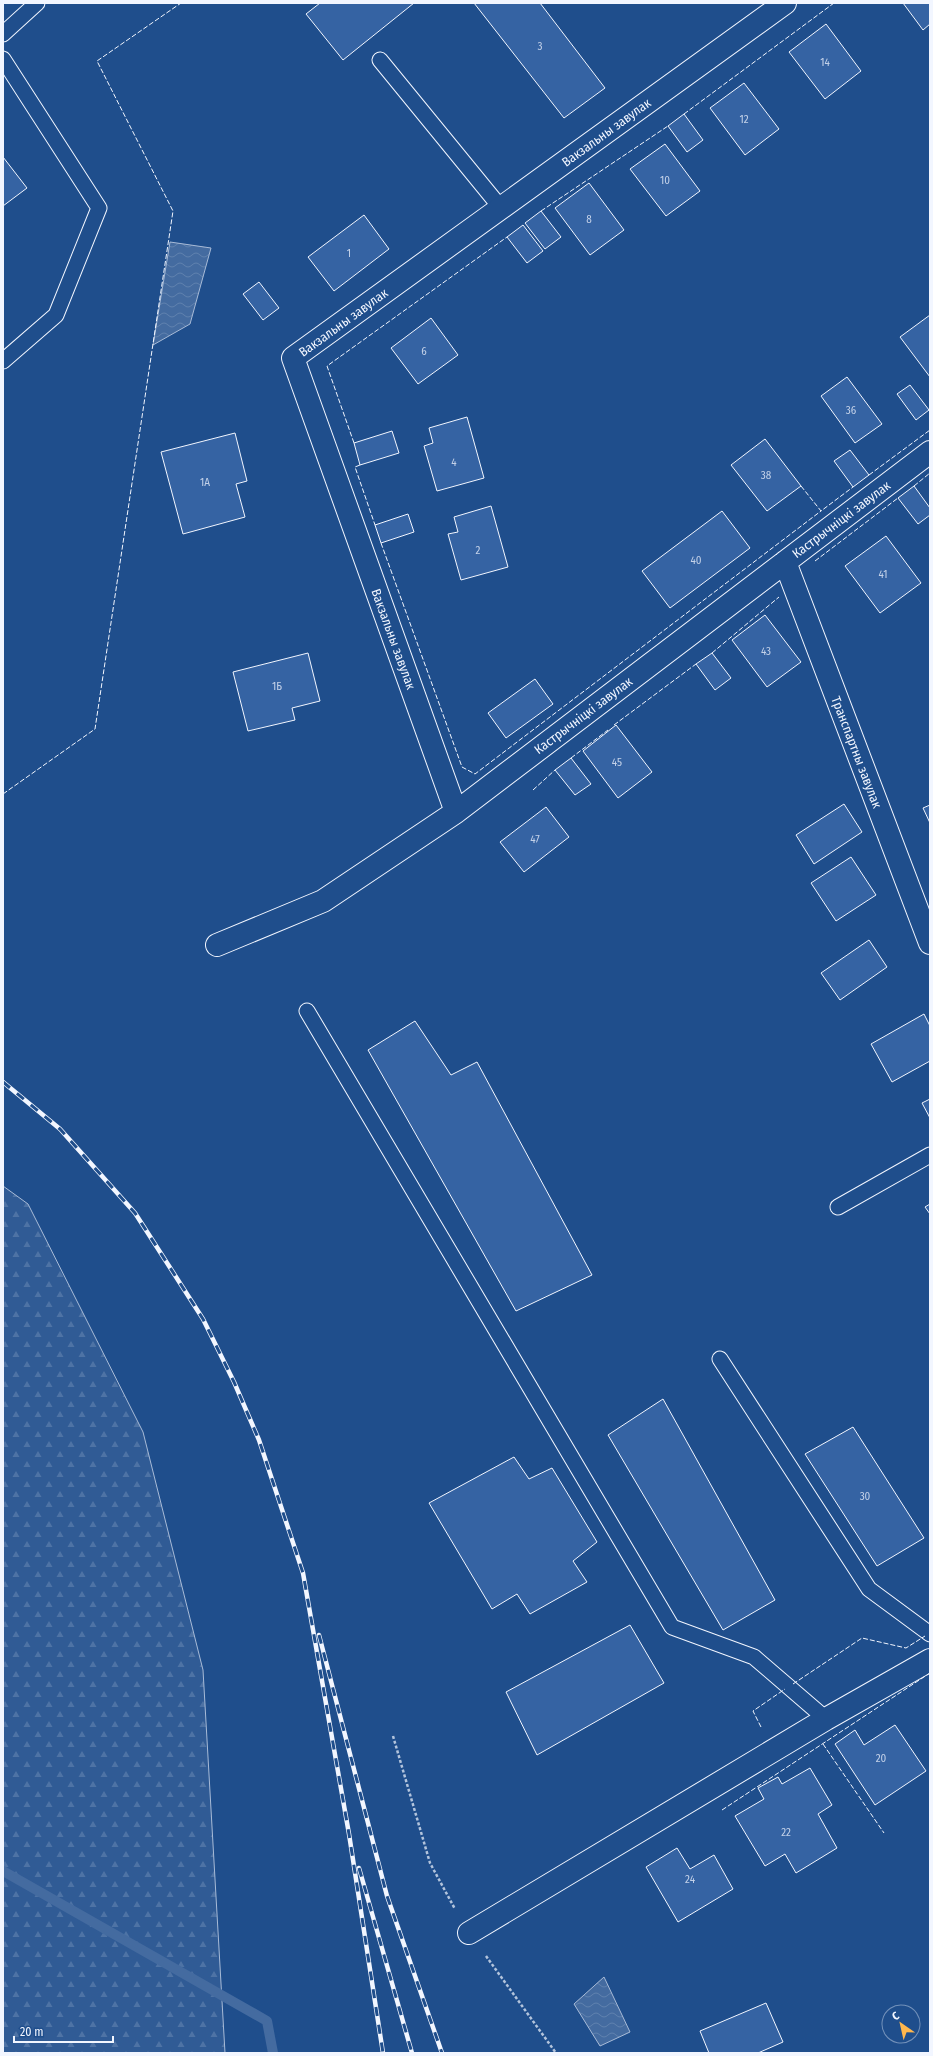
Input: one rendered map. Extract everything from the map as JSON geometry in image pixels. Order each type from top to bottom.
[{"type":"street","name":"Вакзальны завулак","points":[[456,812],[293,358],[785,3]]},
{"type":"street","name":"Кастрычніцкі завулак","points":[[217,945],[323,901],[456,812],[930,452]]},
{"type":"street","name":"Транспартны завулак","points":[[785,562],[930,943]]},
{"type":"street","points":[[469,1933],[826,1719],[930,1660]]},
{"type":"lane","points":[[3,34],[37,3]]},
{"type":"lane","points":[[3,59],[100,208],[56,315],[3,361]]},
{"type":"lane","points":[[380,60],[501,208]]},
{"type":"lane","points":[[307,1011],[672,1627],[754,1657],[826,1719]]},
{"type":"lane","points":[[838,1207],[930,1155]]},
{"type":"lane","points":[[720,1359],[869,1588],[930,1634]]},
{"type":"path","points":[[393,1736],[430,1863],[469,1933],[556,2053]]},
{"type":"green space","points":[[3,1186],[28,1204],[143,1432],[203,1670],[225,2053],[3,2053]]},
{"type":"water","points":[[170,242],[211,248],[190,324],[153,345]]},
{"type":"water","points":[[604,1977],[630,2032],[600,2046],[574,2004]]},
{"type":"building","points":[[320,3],[414,3],[343,60],[306,14]]},
{"type":"building","points":[[474,3],[540,3],[605,88],[564,118]]},
{"type":"building","points":[[903,3],[930,3],[930,24],[923,30]]},
{"type":"building","points":[[826,24],[861,71],[825,99],[789,52]]},
{"type":"building","points":[[744,83],[779,129],[745,155],[710,108]]},
{"type":"building","points":[[684,114],[703,140],[687,152],[668,126]]},
{"type":"building","points":[[665,144],[700,191],[666,216],[630,169]]},
{"type":"building","points":[[3,157],[27,188],[3,206]]},
{"type":"building","points":[[589,183],[624,230],[590,255],[555,208]]},
{"type":"building","points":[[541,211],[561,237],[545,249],[525,223]]},
{"type":"building","points":[[364,215],[389,249],[334,291],[308,257]]},
{"type":"building","points":[[523,225],[543,251],[527,263],[507,237]]},
{"type":"building","points":[[259,282],[279,308],[263,320],[243,294]]},
{"type":"building","points":[[930,315],[930,377],[900,337]]},
{"type":"building","points":[[431,318],[458,355],[418,384],[391,348]]},
{"type":"building","points":[[847,377],[882,424],[855,443],[821,396]]},
{"type":"building","points":[[910,385],[929,410],[916,420],[897,394]]},
{"type":"building","points":[[467,417],[484,478],[437,491],[424,446],[433,443],[429,428]]},
{"type":"building","points":[[392,431],[399,453],[360,465],[354,443]]},
{"type":"building","points":[[235,433],[247,481],[236,484],[245,517],[183,534],[161,452]]},
{"type":"building","points":[[765,439],[801,486],[767,511],[731,465]]},
{"type":"building","points":[[850,450],[869,475],[853,487],[834,461]]},
{"type":"building","points":[[914,486],[930,508],[930,515],[918,524],[898,498]]},
{"type":"building","points":[[491,506],[508,567],[461,580],[448,534],[458,532],[454,517]]},
{"type":"building","points":[[722,511],[750,548],[670,608],[642,571]]},
{"type":"building","points":[[408,514],[414,532],[381,543],[375,525]]},
{"type":"building","points":[[886,536],[921,583],[880,613],[845,566]]},
{"type":"building","points":[[765,615],[801,662],[767,687],[732,640]]},
{"type":"building","points":[[308,653],[320,701],[292,708],[295,720],[248,731],[233,672]]},
{"type":"building","points":[[712,653],[731,678],[715,690],[696,664]]},
{"type":"building","points":[[535,679],[553,704],[506,738],[488,713]]},
{"type":"building","points":[[616,725],[652,772],[618,798],[583,751]]},
{"type":"building","points":[[571,758],[591,784],[575,795],[555,770]]},
{"type":"building","points":[[844,804],[862,832],[814,864],[796,835]]},
{"type":"building","points":[[930,805],[930,823],[923,808]]},
{"type":"building","points":[[546,807],[569,837],[524,872],[500,842]]},
{"type":"building","points":[[851,857],[876,895],[836,921],[811,883]]},
{"type":"building","points":[[869,940],[887,967],[840,1000],[821,973]]},
{"type":"building","points":[[924,1014],[930,1026],[930,1061],[892,1082],[871,1044]]},
{"type":"building","points":[[415,1021],[451,1075],[477,1062],[592,1275],[516,1311],[368,1050]]},
{"type":"building","points":[[930,1099],[930,1118],[922,1103]]},
{"type":"building","points":[[930,1204],[930,1214],[925,1207]]},
{"type":"building","points":[[663,1399],[775,1600],[723,1630],[608,1435]]},
{"type":"building","points":[[853,1427],[924,1538],[877,1566],[805,1454]]},
{"type":"building","points":[[514,1457],[529,1479],[552,1468],[597,1542],[573,1561],[587,1582],[530,1614],[517,1594],[492,1609],[429,1503]]},
{"type":"building","points":[[630,1625],[664,1683],[537,1755],[506,1692]]},
{"type":"building","points":[[895,1725],[926,1771],[875,1805],[835,1744],[855,1730],[864,1745]]},
{"type":"building","points":[[810,1768],[832,1805],[818,1814],[837,1848],[796,1873],[785,1854],[765,1866],[735,1816],[764,1799],[758,1788],[778,1777],[782,1784]]},
{"type":"building","points":[[677,1848],[690,1869],[714,1855],[733,1889],[678,1922],[646,1867]]},
{"type":"building","points":[[766,2003],[783,2042],[758,2053],[709,2053],[700,2031]]},
{"type":"waterway","points":[[3,1871],[267,2021],[273,2053]]},
{"type":"railway","points":[[3,1082],[60,1129],[135,1213],[203,1319],[234,1382],[259,1440],[303,1573],[349,1834],[383,2053]]},
{"type":"railway","points":[[319,1635],[387,1896],[442,2053]]},
{"type":"railway","points":[[359,1868],[412,2053]]},
{"type":"fence","points":[[3,794],[95,729],[173,211],[97,61],[181,3]]},
{"type":"fence","points":[[684,114],[834,3]]},
{"type":"fence","points":[[541,211],[668,126]]},
{"type":"fence","points":[[354,443],[327,366],[507,237]]},
{"type":"fence","points":[[869,475],[930,430]]},
{"type":"fence","points":[[360,465],[355,467],[375,525]]},
{"type":"fence","points":[[914,486],[930,473]]},
{"type":"fence","points":[[801,486],[821,511],[853,487]]},
{"type":"fence","points":[[815,561],[898,498]]},
{"type":"fence","points":[[381,543],[462,767],[475,774],[821,511]]},
{"type":"fence","points":[[712,653],[779,597]]},
{"type":"fence","points":[[614,725],[696,664]]},
{"type":"fence","points":[[571,758],[608,730]]},
{"type":"fence","points":[[533,790],[555,770]]},
{"type":"fence","points":[[793,1684],[862,1638],[906,1648],[925,1636]]},
{"type":"fence","points":[[722,1810],[930,1673]]},
{"type":"fence","points":[[761,1727],[753,1711],[785,1689]]},
{"type":"fence","points":[[823,1744],[884,1833]]}]
